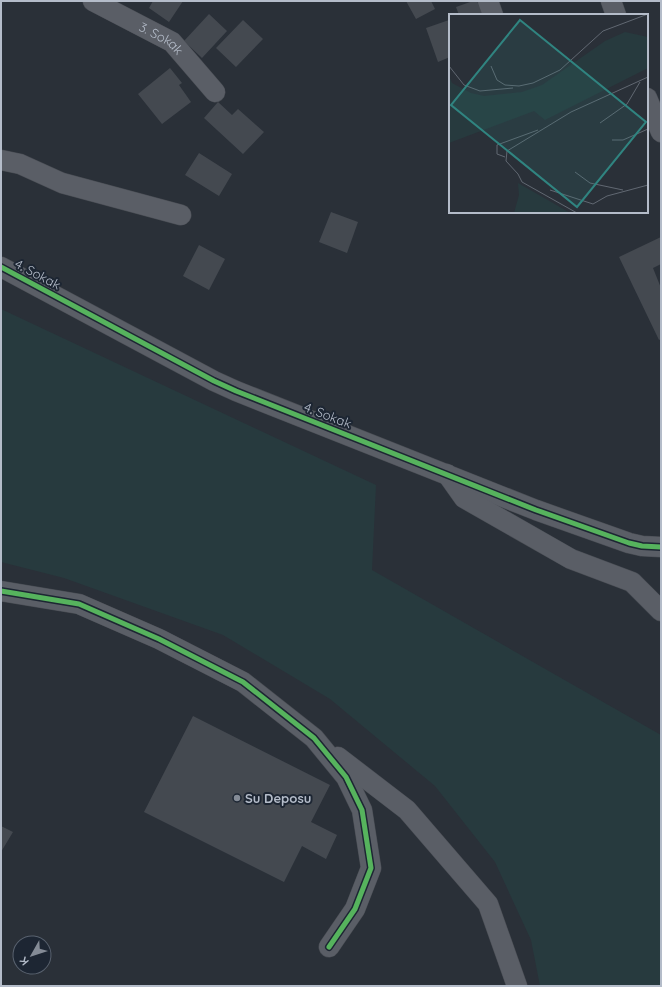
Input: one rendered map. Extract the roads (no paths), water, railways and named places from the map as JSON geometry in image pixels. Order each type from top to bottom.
[{"type":"street","name":"3. Sokak","points":[[93,1],[172,42],[215,92]]},
{"type":"street","points":[[488,1],[493,14]]},
{"type":"street","points":[[611,1],[616,14]]},
{"type":"street","points":[[648,100],[661,132]]},
{"type":"street","points":[[1,160],[20,164],[62,183],[181,214]]},
{"type":"street","name":"4. Sokak","points":[[1,267],[214,381],[236,391],[536,510],[629,543],[642,546],[661,546]]},
{"type":"street","points":[[447,474],[464,498],[571,559],[632,582],[661,611]]},
{"type":"street","points":[[1,591],[79,604],[159,639],[243,682],[407,810],[488,904],[517,986]]},
{"type":"street","points":[[314,738],[346,777],[362,810],[371,868],[355,909],[329,947]]},
{"type":"place","name":"Su Deposu","points":[[237,798]]}]
